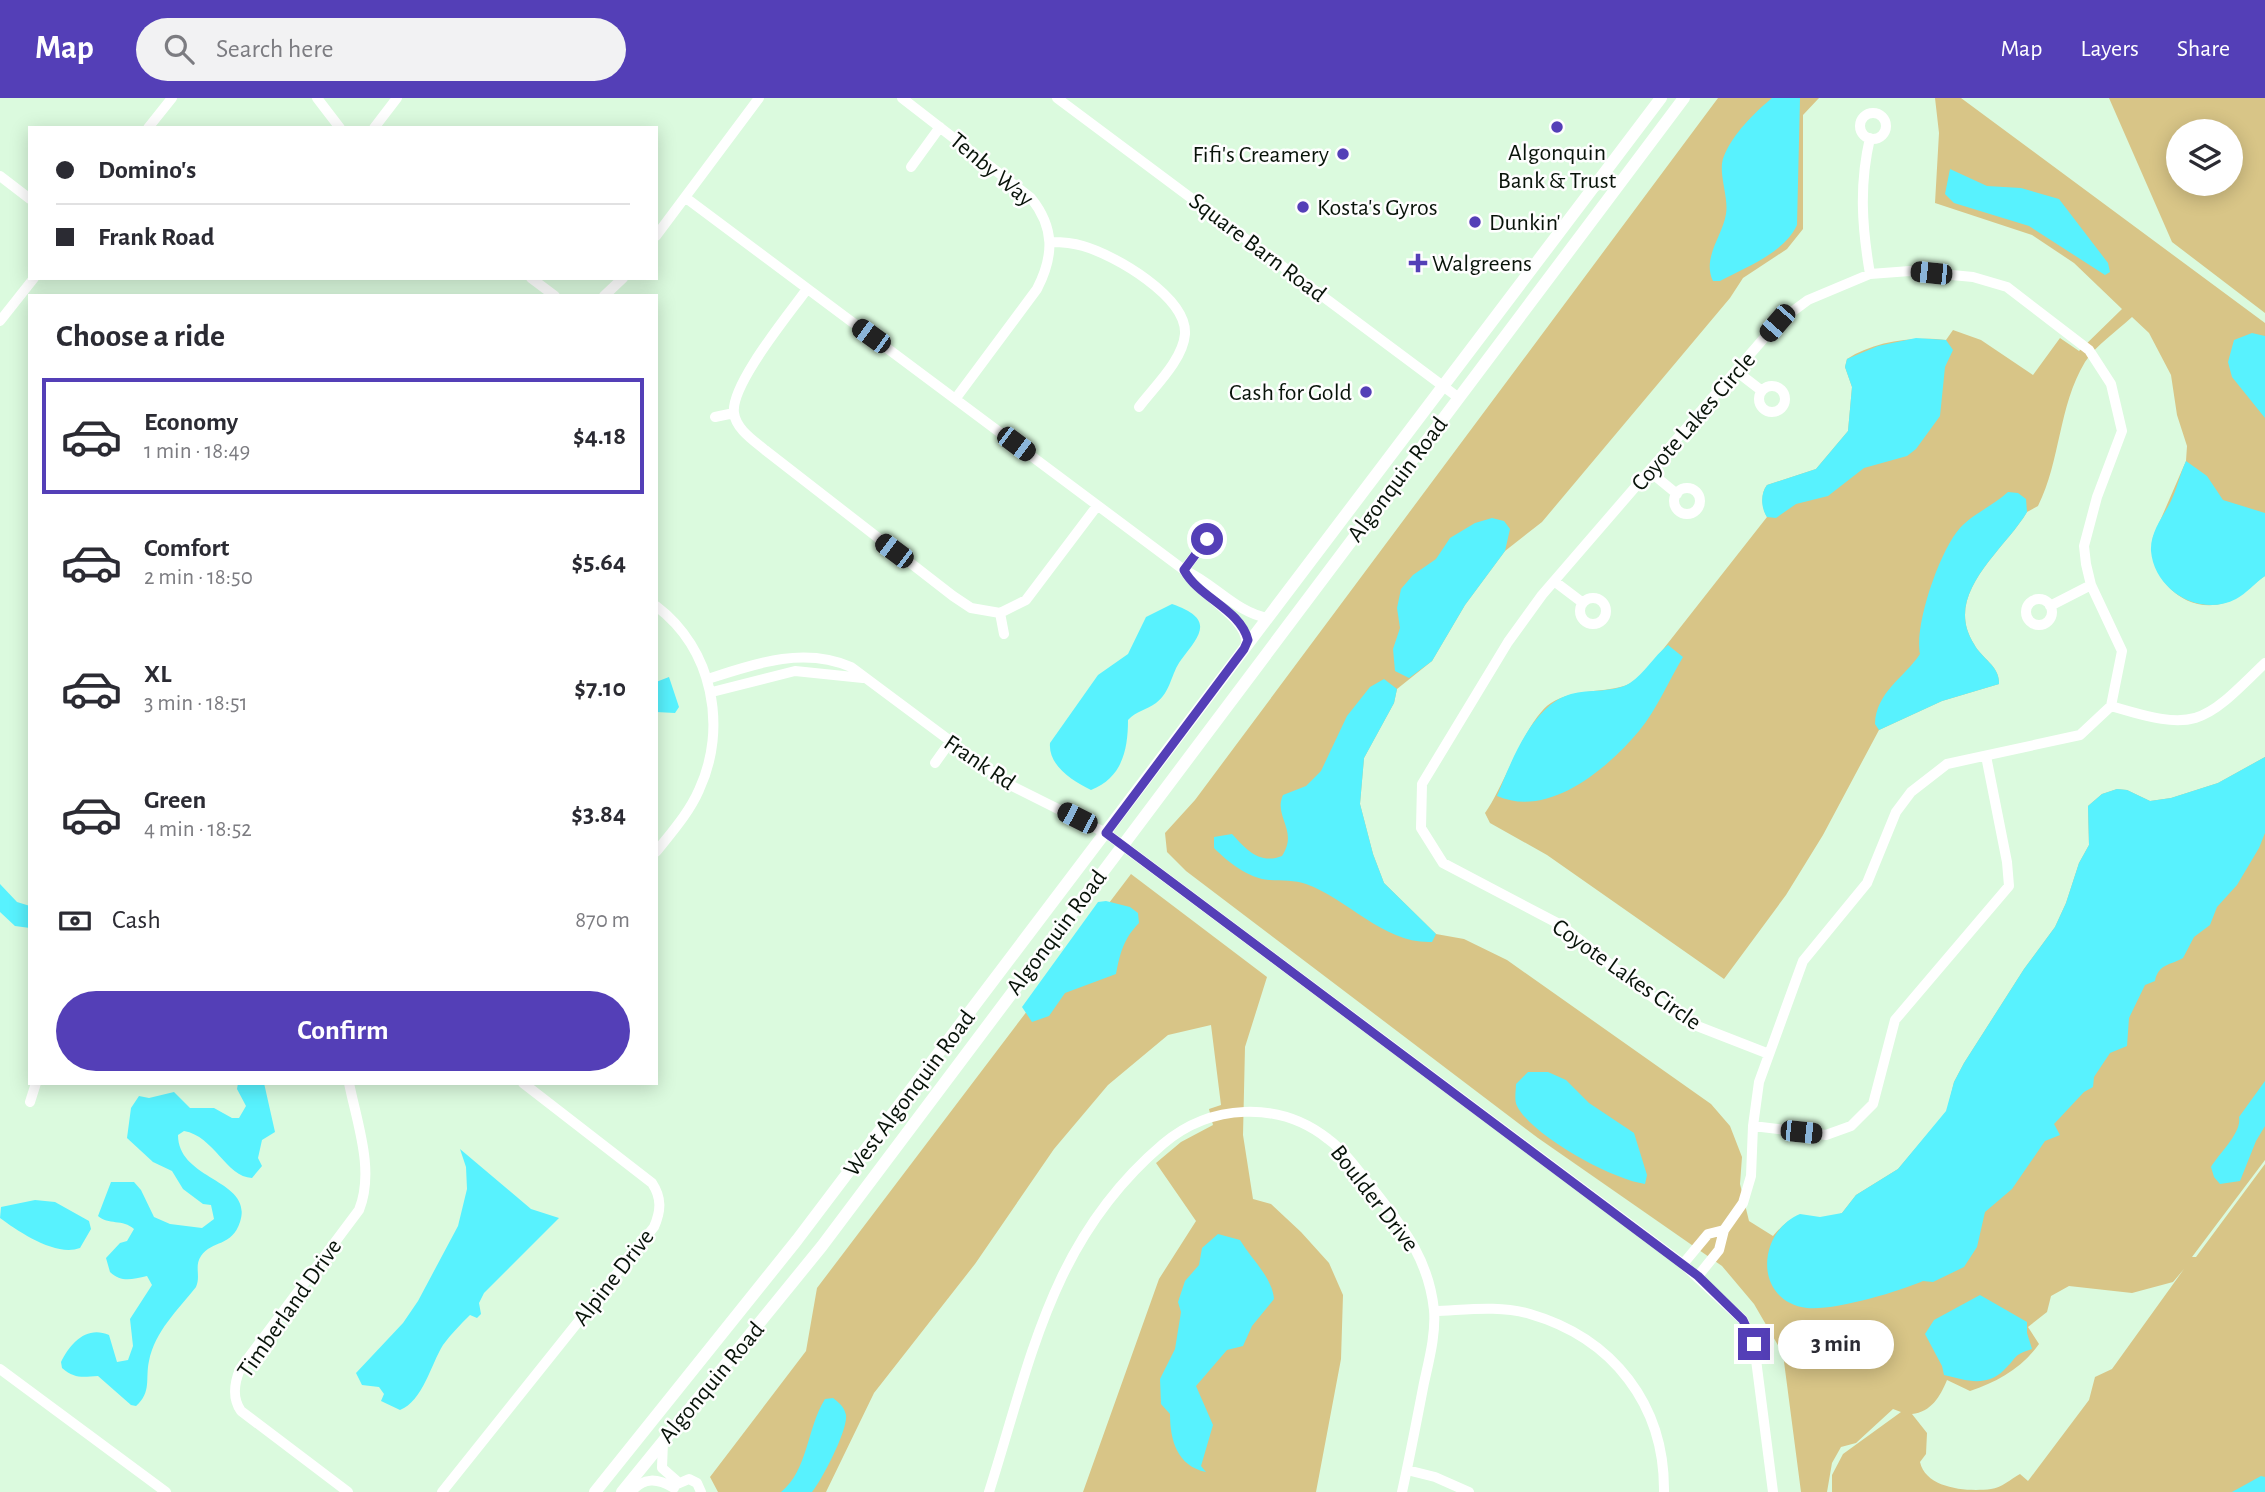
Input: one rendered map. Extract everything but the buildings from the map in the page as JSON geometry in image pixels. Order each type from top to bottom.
[{"type":"main road","name":"Algonquin Road","points":[[1442,385],[1577,212],[1661,98]]},
{"type":"main road","name":"Algonquin Road","points":[[622,1492],[822,1246],[1684,98]]},
{"type":"main road","name":"West Algonquin Road","points":[[595,1492],[797,1240],[1442,385]]},
{"type":"street","points":[[150,126],[172,98]]},
{"type":"street","points":[[317,98],[338,126]]},
{"type":"street","points":[[376,126],[397,98]]},
{"type":"street","points":[[658,233],[760,98]]},
{"type":"street","name":"Tenby Way","points":[[901,98],[1031,198],[1045,218],[1051,242]]},
{"type":"street","name":"Square Barn Road","points":[[1057,98],[1459,398]]},
{"type":"street","points":[[911,167],[940,127]]},
{"type":"street","points":[[1870,138],[1863,169],[1861,222],[1870,274]]},
{"type":"street","points":[[0,176],[28,197]]},
{"type":"street","points":[[686,198],[1184,570],[1197,575],[1246,612],[1268,618]]},
{"type":"street","points":[[956,398],[1037,289],[1045,273],[1051,242],[1076,244],[1110,256],[1164,294],[1181,314],[1184,322],[1183,344],[1139,407]]},
{"type":"street","name":"Coyote Lakes Circle","points":[[1769,1054],[1692,1024],[1642,990],[1561,925],[1443,863],[1421,828],[1422,784],[1508,642],[1554,581],[1777,323],[1808,300],[1870,274],[1922,272],[1973,277],[2007,287],[2088,351],[2102,367],[2117,400],[2122,431],[2097,497],[2084,546],[2091,584],[2122,651],[2111,706]]},
{"type":"street","points":[[0,321],[32,280]]},
{"type":"street","points":[[534,280],[552,294]]},
{"type":"street","points":[[606,294],[621,280]]},
{"type":"street","points":[[807,289],[744,378],[734,413],[743,431],[765,450],[953,596],[971,608],[1000,613],[1026,600],[1097,506]]},
{"type":"street","points":[[1736,371],[1762,391]]},
{"type":"street","points":[[715,417],[734,413]]},
{"type":"street","points":[[1649,471],[1677,494]]},
{"type":"street","points":[[1184,570],[1207,539]]},
{"type":"street","points":[[1184,570],[1191,583],[1245,630],[1248,640],[1244,649]]},
{"type":"street","points":[[1554,581],[1583,603]]},
{"type":"street","points":[[2050,606],[2091,584]]},
{"type":"street","points":[[658,608],[692,648],[712,692],[712,744],[703,781],[694,800],[658,849]]},
{"type":"street","points":[[1000,613],[1004,634]]},
{"type":"street","name":"Frank Rd","points":[[708,679],[786,657],[840,662],[1008,784],[1106,833],[1683,1264],[1743,1320],[1754,1344],[1773,1492]]},
{"type":"street","points":[[1698,1276],[1719,1250],[1725,1233],[1743,1203],[1751,1176],[1752,1126],[1759,1082],[1803,961],[1867,883],[1896,812],[1911,792],[1947,764],[2080,735],[2111,706],[2161,721],[2189,721],[2217,709],[2265,663]]},
{"type":"street","points":[[712,692],[795,671],[863,678]]},
{"type":"street","points":[[935,763],[950,742]]},
{"type":"street","points":[[1752,1126],[1826,1135],[1851,1126],[1873,1104],[1895,1020],[2009,886],[2007,862],[1986,756]]},
{"type":"street","points":[[30,1102],[35,1085]]},
{"type":"street","name":"Timberland Drive","points":[[343,1490],[242,1411],[237,1405],[234,1386],[240,1369],[359,1210],[366,1176],[349,1085]]},
{"type":"street","name":"Alpine Drive","points":[[442,1492],[654,1227],[659,1215],[660,1202],[652,1183],[526,1085]]},
{"type":"street","name":"Boulder Drive","points":[[989,1492],[1038,1329],[1072,1255],[1098,1215],[1142,1164],[1173,1136],[1200,1121],[1232,1112],[1254,1111],[1281,1115],[1329,1139],[1411,1237],[1424,1261],[1434,1311],[1431,1351],[1402,1492]]},
{"type":"street","points":[[1683,1264],[1708,1234],[1725,1233]]},
{"type":"street","points":[[1434,1311],[1492,1309],[1529,1314],[1567,1328],[1602,1350],[1635,1385],[1655,1427],[1664,1471],[1664,1492]]},
{"type":"street","points":[[0,1369],[166,1492]]},
{"type":"street","points":[[663,1441],[662,1468],[675,1487]]},
{"type":"street","points":[[1407,1470],[1434,1477],[1469,1492]]},
{"type":"street","points":[[631,1492],[640,1483],[651,1479],[675,1487],[693,1480],[701,1492]]},
{"type":"shaded area","points":[[1718,98],[1819,98],[1803,115],[1803,229],[1787,249],[1743,278],[1730,298],[1542,522],[1505,551],[1465,605],[1432,661],[1397,689],[1394,703],[1364,758],[1360,804],[1373,854],[1384,883],[1436,934],[1464,939],[1507,960],[1711,1104],[1730,1126],[1742,1157],[1740,1184],[1749,1221],[1773,1236],[1784,1225],[1801,1216],[1823,1218],[1842,1213],[1856,1195],[1898,1169],[1947,1111],[1954,1082],[1964,1063],[2024,969],[2055,927],[2079,863],[2089,845],[2088,806],[2102,794],[2117,789],[2127,790],[2150,801],[2171,798],[2218,783],[2265,757],[2265,1160],[2192,1257],[2196,1257],[2265,1164],[2265,1492],[1832,1492],[1832,1475],[1843,1454],[1901,1412],[1893,1409],[1856,1443],[1841,1447],[1832,1463],[1827,1492],[1801,1492],[1783,1354],[1754,1304],[1722,1266],[1538,1138],[1186,871],[1167,852],[1165,833],[1195,800]],"holes":[[[2184,1269],[2112,1369],[2095,1377],[2089,1400],[2028,1481],[2020,1474],[1995,1488],[1960,1489],[1939,1483],[1924,1471],[1920,1462],[1926,1454],[1927,1433],[1912,1414],[1930,1407],[1947,1380],[1970,1391],[1999,1379],[2017,1367],[2039,1344],[2028,1327],[2047,1312],[2051,1296],[2069,1286],[2132,1293],[2173,1282]]]},
{"type":"shaded area","points":[[1935,98],[1961,98],[2265,323],[2265,576],[2236,598],[2209,605],[2182,598],[2162,578],[2152,552],[2153,537],[2186,461],[2187,446],[2177,415],[2171,375],[2149,333],[2132,317],[2085,362],[2076,379],[2064,415],[2046,488],[2038,506],[2027,512],[1980,574],[1971,591],[1966,608],[1966,626],[1977,649],[1997,672],[1999,684],[1942,701],[1879,730],[1823,835],[1786,895],[1724,979],[1547,855],[1490,823],[1485,813],[1524,738],[1542,711],[1551,703],[1569,695],[1627,685],[1646,671],[1767,517],[1762,501],[1767,485],[1816,469],[1848,431],[1852,387],[1845,367],[1847,359],[1869,348],[1895,341],[1946,340],[1953,330],[1981,340],[2033,375],[2060,338],[2079,351],[2122,309],[2074,263],[2032,235],[1935,203],[1939,133]]},
{"type":"shaded area","points":[[2109,98],[2265,98],[2265,313],[2172,242]]},
{"type":"shaded area","points":[[1131,874],[1267,977],[1245,1047],[1243,1135],[1253,1199],[1271,1204],[1301,1232],[1329,1263],[1343,1295],[1341,1359],[1316,1492],[1083,1492],[1159,1279],[1196,1221],[1156,1163],[1181,1142],[1213,1125],[1209,1109],[1221,1105],[1211,1025],[1168,1035],[1108,1085],[1054,1149],[975,1264],[874,1393],[826,1492],[718,1492],[710,1477],[806,1351],[817,1288]]},
{"type":"water","points":[[1772,98],[1800,98],[1797,225],[1791,235],[1774,251],[1720,281],[1713,281],[1710,272],[1711,256],[1726,214],[1722,162],[1745,124]]},
{"type":"water","points":[[1950,169],[1987,186],[2021,188],[2059,199],[2108,263],[2110,272],[2105,275],[2029,226],[1954,203],[1945,194]]},
{"type":"water","points":[[2252,333],[2265,336],[2265,418],[2232,377],[2228,362],[2234,340]]},
{"type":"water","points":[[1916,338],[1946,340],[1953,350],[1945,367],[1940,416],[1916,449],[1907,456],[1864,468],[1828,496],[1796,504],[1776,518],[1767,517],[1762,501],[1767,485],[1816,469],[1848,431],[1852,387],[1845,367],[1847,359],[1878,346]]},
{"type":"water","points":[[2186,461],[2207,476],[2223,500],[2265,513],[2265,576],[2240,597],[2222,604],[2208,605],[2181,597],[2160,578],[2154,565],[2151,551],[2153,537]]},
{"type":"water","points":[[2008,492],[2018,493],[2026,499],[2027,512],[1980,574],[1966,608],[1966,626],[1977,649],[1997,672],[1999,684],[1942,701],[1879,730],[1875,724],[1880,703],[1920,654],[1919,641],[1925,607],[1944,553],[1965,523]]},
{"type":"water","points":[[1492,518],[1504,521],[1510,529],[1505,551],[1465,605],[1432,661],[1409,678],[1395,671],[1393,649],[1400,628],[1397,608],[1401,589],[1413,575],[1436,559],[1450,538],[1475,523]]},
{"type":"water","points":[[1172,604],[1194,615],[1199,621],[1198,635],[1178,665],[1161,699],[1128,720],[1127,742],[1121,762],[1110,778],[1091,790],[1057,766],[1050,751],[1050,743],[1098,675],[1128,654],[1146,617]]},
{"type":"water","points":[[1668,645],[1683,657],[1639,731],[1611,760],[1576,786],[1557,795],[1537,801],[1517,801],[1497,796],[1516,752],[1534,722],[1545,710],[1557,700],[1571,694],[1617,688],[1630,683]]},
{"type":"water","points":[[669,677],[679,707],[675,713],[658,712],[658,681]]},
{"type":"water","points":[[1384,679],[1397,689],[1394,703],[1364,758],[1360,804],[1384,883],[1436,934],[1432,942],[1398,936],[1306,884],[1261,879],[1246,873],[1214,848],[1214,837],[1232,834],[1248,850],[1260,857],[1282,856],[1288,839],[1281,810],[1283,795],[1306,786],[1321,771],[1347,716],[1370,687]]},
{"type":"water","points":[[2265,757],[2265,833],[2259,848],[2237,885],[2217,907],[2210,925],[2194,937],[2183,958],[2162,968],[2155,981],[2145,985],[2129,1018],[2127,1046],[2110,1053],[2094,1077],[2093,1087],[2084,1092],[2054,1124],[2060,1135],[2045,1141],[2012,1189],[1985,1212],[1977,1247],[1964,1267],[1933,1282],[1923,1281],[1833,1307],[1807,1308],[1789,1303],[1777,1293],[1770,1280],[1767,1265],[1775,1235],[1786,1223],[1800,1214],[1820,1217],[1842,1213],[1856,1195],[1898,1169],[1946,1111],[1954,1082],[1964,1063],[2024,969],[2055,927],[2079,863],[2089,845],[2088,806],[2102,794],[2117,789],[2127,790],[2150,801],[2171,798],[2218,783]]},
{"type":"water","points":[[0,884],[17,902],[28,905],[28,928],[15,926],[0,912]]},
{"type":"water","points":[[1106,901],[1130,907],[1138,913],[1139,923],[1123,946],[1116,974],[1065,993],[1049,1016],[1032,1022],[1022,1007],[1098,902]]},
{"type":"water","points":[[1528,1072],[1548,1072],[1566,1080],[1589,1103],[1634,1133],[1647,1175],[1645,1184],[1614,1174],[1575,1155],[1525,1118],[1517,1106],[1516,1084]]},
{"type":"water","points":[[2265,1081],[2265,1126],[2240,1181],[2220,1184],[2211,1167],[2234,1136],[2239,1117]]},
{"type":"water","points":[[238,1085],[264,1085],[275,1132],[262,1140],[258,1158],[262,1166],[252,1178],[235,1171],[204,1140],[194,1134],[184,1131],[178,1135],[181,1150],[190,1162],[236,1197],[241,1208],[240,1222],[232,1236],[211,1247],[201,1256],[196,1287],[156,1340],[149,1361],[144,1396],[136,1406],[131,1405],[98,1376],[75,1376],[62,1368],[61,1362],[74,1342],[93,1332],[109,1335],[117,1362],[128,1360],[133,1346],[130,1319],[152,1285],[147,1276],[123,1279],[110,1272],[106,1258],[120,1243],[127,1241],[134,1229],[98,1216],[111,1182],[134,1182],[141,1190],[154,1217],[170,1224],[202,1228],[214,1219],[211,1205],[203,1204],[183,1189],[172,1171],[153,1162],[127,1138],[131,1108],[139,1096],[149,1098],[174,1092],[190,1108],[214,1108],[232,1118],[239,1118],[246,1106]]},
{"type":"water","points":[[460,1149],[531,1209],[559,1218],[484,1293],[479,1303],[481,1314],[477,1318],[470,1315],[449,1337],[415,1399],[400,1410],[381,1401],[384,1394],[379,1387],[362,1385],[356,1373],[403,1323],[418,1301],[458,1226],[467,1189],[466,1167]]},
{"type":"water","points":[[35,1200],[55,1202],[89,1221],[91,1229],[80,1248],[60,1249],[38,1242],[0,1218],[1,1207]]},
{"type":"water","points":[[1218,1234],[1240,1240],[1266,1276],[1274,1299],[1252,1326],[1243,1346],[1227,1350],[1196,1386],[1213,1425],[1201,1466],[1206,1472],[1188,1464],[1177,1450],[1170,1414],[1161,1404],[1160,1379],[1175,1349],[1181,1312],[1178,1302],[1185,1281],[1199,1265],[1202,1248]]},
{"type":"water","points":[[1980,1295],[2027,1322],[2032,1349],[2018,1355],[1997,1376],[1990,1379],[1975,1381],[1944,1375],[1925,1334],[1934,1320]]},
{"type":"water","points":[[833,1398],[844,1409],[846,1422],[834,1455],[822,1477],[812,1492],[781,1492],[797,1473],[814,1422],[825,1399]]},
{"type":"water","points":[[2261,1476],[2265,1477],[2265,1492],[2232,1492]]},
{"type":"place","name":"Algonquin Bank & Trust","points":[[1557,127]]},
{"type":"place","name":"Fifi's Creamery","points":[[1343,154]]},
{"type":"place","name":"Kosta's Gyros","points":[[1303,207]]},
{"type":"place","name":"Dunkin'","points":[[1475,222]]},
{"type":"place","name":"Walgreens","points":[[1418,263]]},
{"type":"place","name":"Cash for Gold","points":[[1366,392]]},
{"type":"route","points":[[1207,539],[1184,570],[1191,583],[1239,621],[1248,640],[1244,649],[1106,833],[1698,1276],[1743,1320],[1754,1344]]}]
